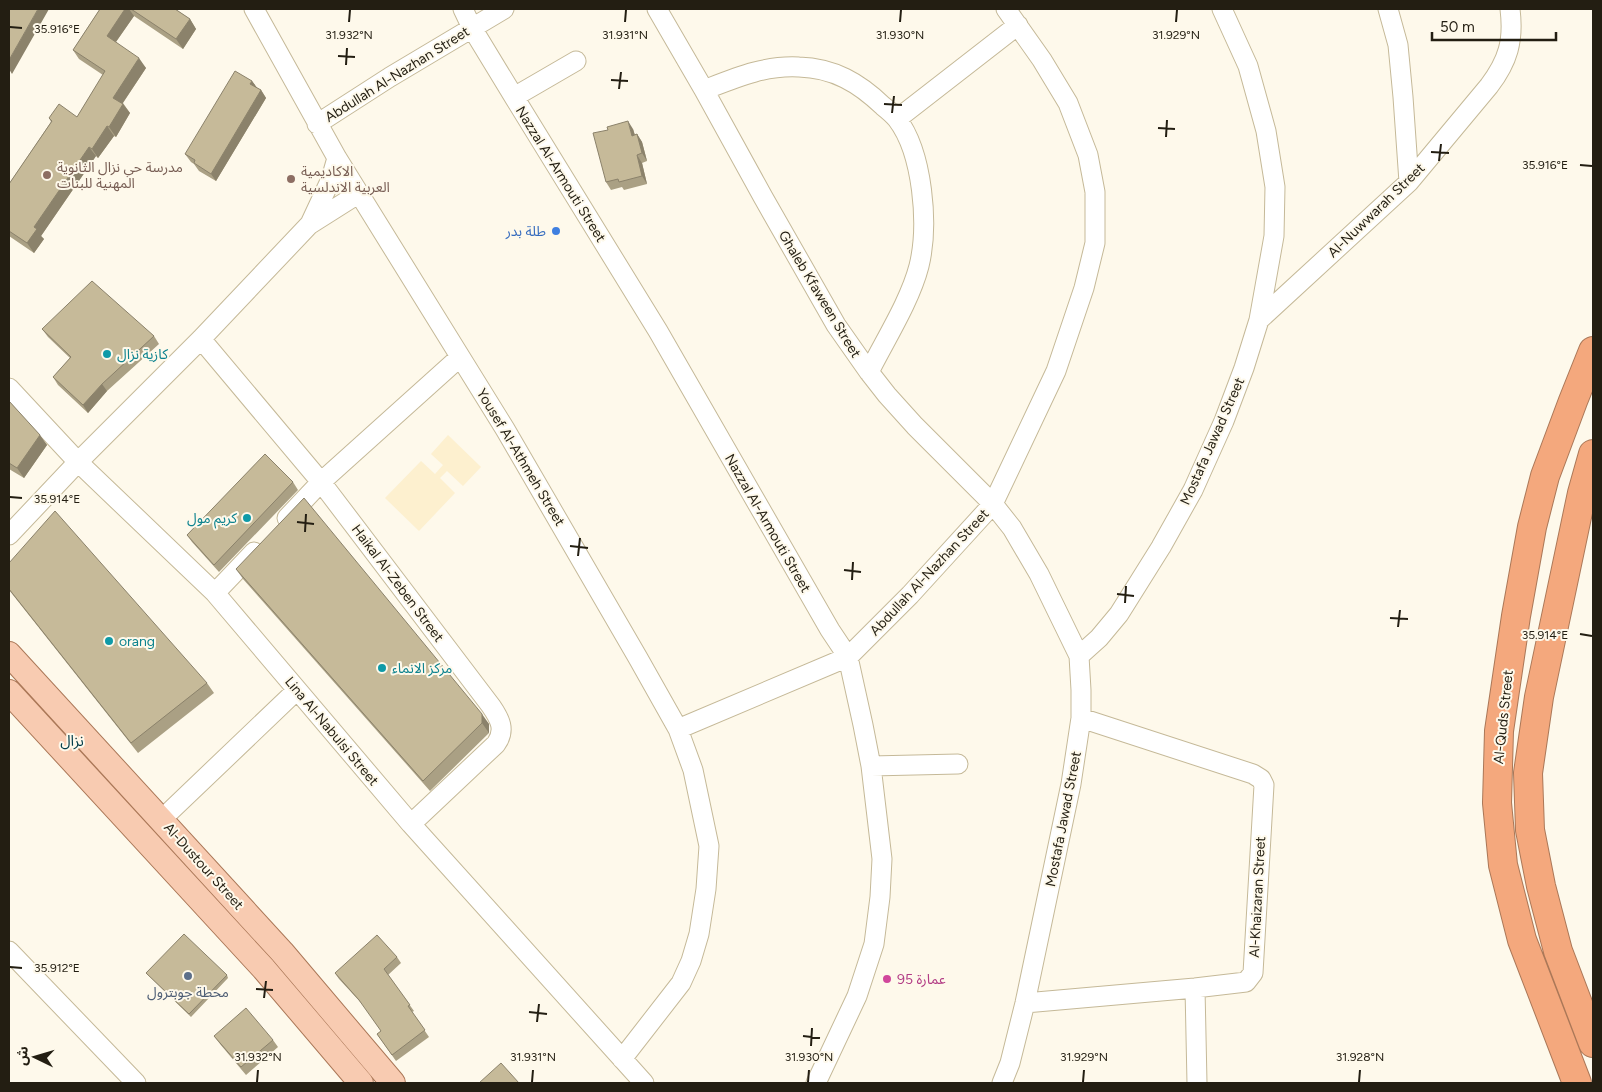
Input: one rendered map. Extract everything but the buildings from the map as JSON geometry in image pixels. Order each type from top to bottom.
[{"type":"highway","name":"Al-Quds Street","points":[[1577,1083],[1522,940],[1503,865],[1497,803],[1500,731],[1516,616],[1532,527],[1545,476],[1593,351]]},
{"type":"highway","points":[[1593,454],[1582,493],[1539,697],[1528,773],[1530,830],[1541,886],[1558,951],[1593,1043]]},
{"type":"main road","name":"Al-Dustour Street","points":[[9,654],[282,952],[394,1083]]},
{"type":"main road","name":"Al-Dustour Street","points":[[9,692],[257,961],[351,1080]]},
{"type":"street","name":"Yousef Al-Athmeh Street","points":[[254,9],[358,194],[510,437],[678,729],[693,770],[709,846],[706,889],[699,934],[691,961],[681,983],[622,1059]]},
{"type":"street","name":"Nazzal Al-Armouti Street","points":[[462,9],[658,331],[821,614],[848,657],[871,766],[882,859],[880,898],[874,944],[857,996],[816,1083]]},
{"type":"street","name":"Abdullah Al-Nazhan Street","points":[[317,124],[504,9]]},
{"type":"street","name":"Ghaleb Kfaween Street","points":[[657,9],[836,325],[869,372],[915,426],[993,504],[1012,528],[1030,559],[1079,656]]},
{"type":"street","name":"Abdullah Al-Nazhan Street","points":[[678,729],[848,657],[910,595],[993,504],[1056,371],[1084,288],[1095,243],[1095,192],[1088,154],[1068,103],[1042,60],[1006,9]]},
{"type":"street","name":"Mostafa Jawad Street","points":[[1002,1083],[1010,1062],[1025,1003],[1072,784],[1080,718],[1079,656],[1099,638],[1119,614],[1161,547],[1193,490],[1224,421],[1244,368],[1259,320],[1274,236],[1275,187],[1266,131],[1248,66],[1222,9]]},
{"type":"street","points":[[1388,9],[1398,45],[1409,182]]},
{"type":"street","name":"Al-Nuwwarah Street","points":[[1259,320],[1409,182],[1501,71],[1510,46],[1510,9]]},
{"type":"street","points":[[897,119],[1018,25]]},
{"type":"street","points":[[514,97],[576,61]]},
{"type":"street","points":[[704,90],[766,69],[799,67],[821,69],[838,74],[870,94],[897,119],[909,141],[922,184],[924,218],[922,251],[919,267],[906,301],[869,372]]},
{"type":"street","points":[[309,225],[328,188],[337,158]]},
{"type":"street","points":[[9,536],[78,462],[201,339],[309,225],[358,194]]},
{"type":"street","name":"Haikal Al-Zeben Street","points":[[201,339],[321,482],[499,718],[501,738],[411,824]]},
{"type":"street","points":[[215,593],[321,482],[460,357]]},
{"type":"street","name":"Lina Al-Nabulsi Street","points":[[9,388],[78,462],[215,593],[411,824],[644,1083]]},
{"type":"street","points":[[162,819],[297,690]]},
{"type":"street","name":"Al-Khaizaran Street","points":[[1025,1003],[1246,982],[1253,973],[1264,785],[1260,779],[1253,774],[1080,718]]},
{"type":"street","points":[[871,766],[958,764]]},
{"type":"street","points":[[9,951],[136,1083]]},
{"type":"street","points":[[1195,988],[1197,1083]]},
{"type":"shaded area","points":[[448,435],[481,467],[463,486],[447,471],[440,478],[455,493],[419,531],[385,498],[421,461],[435,474],[443,465],[431,454]]},
{"type":"place","name":"مدرسة حي نزال الثانوية المهنية للبنات","points":[[47,175]]},
{"type":"place","name":"الاكاديمية العربية الاندلسية","points":[[291,179]]},
{"type":"place","name":"طلة بدر","points":[[556,231]]},
{"type":"place","name":"كازية نزال","points":[[107,354]]},
{"type":"place","name":"كريم مول","points":[[247,518]]},
{"type":"place","name":"orang","points":[[109,641]]},
{"type":"place","name":"مركز الانماء","points":[[382,668]]},
{"type":"place","name":"محطة جوبترول","points":[[188,976]]},
{"type":"place","name":"عمارة 95","points":[[887,979]]},
{"type":"district","name":"نزال","points":[[72,741]]}]
